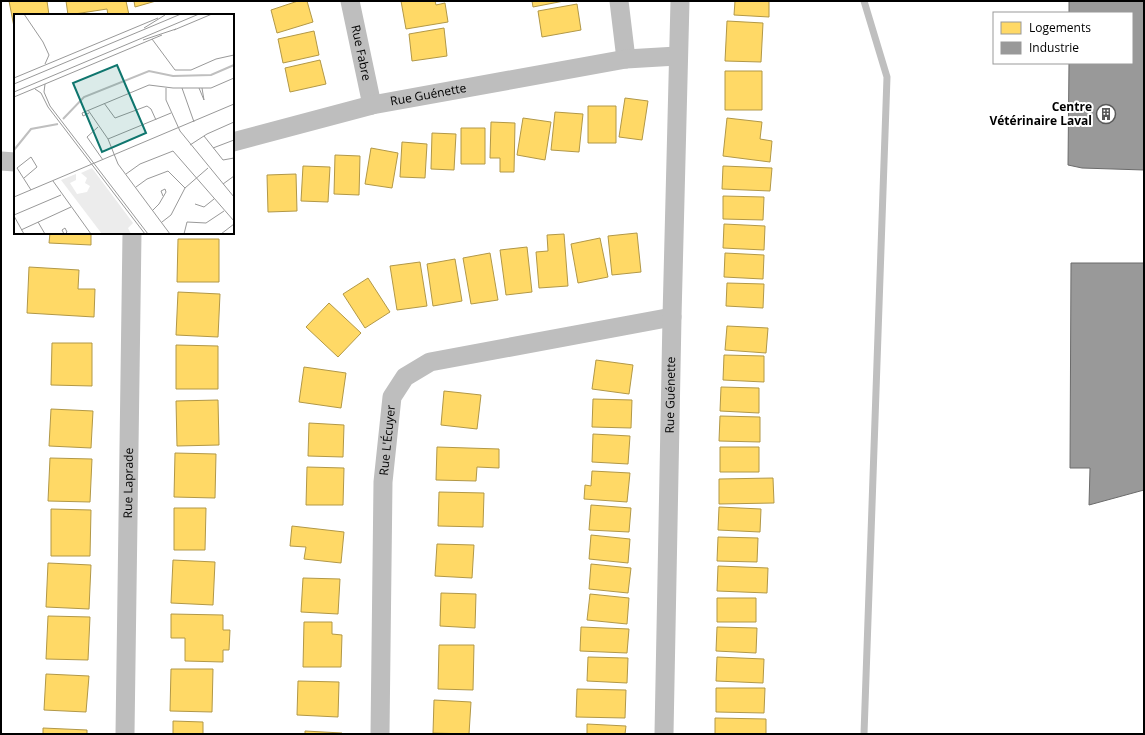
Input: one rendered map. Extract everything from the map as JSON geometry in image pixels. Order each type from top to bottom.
[{"type":"street","name":"Rue Fabre","points":[[350,1],[372,105]]},
{"type":"street","points":[[619,1],[626,59]]},
{"type":"street","name":"Rue Guénette","points":[[664,734],[677,56],[680,1]]},
{"type":"street","name":"Rue Guénette","points":[[234,142],[372,105],[626,59],[677,56]]},
{"type":"street","points":[[1,161],[14,162]]},
{"type":"street","name":"Rue Laprade","points":[[125,734],[132,234]]},
{"type":"street","name":"Rue L'Écuyer","points":[[380,734],[384,482],[392,397],[404,377],[430,362],[672,317]]},
{"type":"building: Logements","points":[[9,1],[47,1],[49,14],[14,14],[14,27]]},
{"type":"building: Logements","points":[[66,1],[126,1],[129,14],[108,14],[107,9],[68,14]]},
{"type":"building: Logements","points":[[134,1],[156,1],[135,7]]},
{"type":"building: Logements","points":[[298,1],[307,1],[313,22],[277,33],[271,10]]},
{"type":"building: Logements","points":[[401,1],[435,1],[436,5],[445,3],[448,22],[406,29]]},
{"type":"building: Logements","points":[[532,1],[564,1],[533,7]]},
{"type":"building: Logements","points":[[735,1],[769,1],[769,17],[734,15]]},
{"type":"building: Logements","points":[[577,4],[581,30],[542,37],[538,11]]},
{"type":"building: Logements","points":[[727,21],[763,23],[761,62],[725,61]]},
{"type":"building: Logements","points":[[444,28],[447,56],[412,61],[409,34]]},
{"type":"building: Logements","points":[[314,31],[319,55],[283,63],[278,39]]},
{"type":"building: Logements","points":[[320,60],[326,84],[290,92],[285,68]]},
{"type":"building: Logements","points":[[725,71],[762,71],[762,110],[725,110]]},
{"type":"building: Logements","points":[[625,98],[648,101],[642,140],[619,137]]},
{"type":"building: Logements","points":[[588,106],[616,106],[616,143],[588,143]]},
{"type":"building: Logements","points":[[555,112],[583,114],[579,152],[551,150]]},
{"type":"building: Logements","points":[[523,118],[551,122],[545,160],[517,155]]},
{"type":"building: Logements","points":[[727,118],[762,122],[760,139],[772,141],[770,162],[723,156]]},
{"type":"building: Logements","points":[[491,122],[515,123],[514,172],[500,172],[500,158],[490,158]]},
{"type":"building: Logements","points":[[461,128],[485,128],[485,164],[461,164]]},
{"type":"building: Logements","points":[[432,133],[456,134],[454,170],[431,169]]},
{"type":"building: Logements","points":[[402,142],[427,144],[425,178],[400,177]]},
{"type":"building: Logements","points":[[371,148],[398,153],[392,188],[365,184]]},
{"type":"building: Logements","points":[[335,155],[360,156],[359,195],[334,194]]},
{"type":"building: Logements","points":[[303,166],[330,167],[328,202],[301,201]]},
{"type":"building: Logements","points":[[723,166],[772,168],[770,191],[722,189]]},
{"type":"building: Logements","points":[[296,174],[297,211],[268,212],[267,175]]},
{"type":"building: Logements","points":[[723,196],[764,197],[763,220],[723,219]]},
{"type":"building: Logements","points":[[724,224],[765,226],[764,250],[723,248]]},
{"type":"building: Logements","points":[[637,233],[641,272],[612,275],[608,236]]},
{"type":"building: Logements","points":[[50,234],[91,234],[91,245],[49,243]]},
{"type":"building: Logements","points":[[564,234],[568,286],[539,288],[536,252],[548,251],[547,235]]},
{"type":"building: Logements","points":[[600,238],[608,277],[578,283],[571,244]]},
{"type":"building: Logements","points":[[178,239],[219,239],[219,282],[177,282]]},
{"type":"building: Logements","points":[[527,247],[532,292],[506,295],[500,250]]},
{"type":"building: Logements","points":[[490,253],[498,300],[471,304],[463,258]]},
{"type":"building: Logements","points":[[725,253],[764,255],[763,279],[724,277]]},
{"type":"building: Logements","points":[[455,259],[462,301],[433,306],[427,264]]},
{"type":"building: Logements","points":[[420,262],[427,306],[397,310],[390,266]]},
{"type":"building: Logements","points":[[29,267],[79,270],[78,289],[95,289],[94,317],[27,313]]},
{"type":"building: Logements","points":[[368,278],[390,312],[365,328],[343,294]]},
{"type":"building: Logements","points":[[727,283],[764,284],[763,308],[726,306]]},
{"type":"building: Logements","points":[[178,292],[220,294],[218,337],[176,335]]},
{"type":"building: Logements","points":[[329,303],[361,333],[338,357],[306,327]]},
{"type":"building: Logements","points":[[727,326],[768,328],[766,353],[725,350]]},
{"type":"building: Logements","points":[[52,343],[92,343],[92,386],[51,385]]},
{"type":"building: Logements","points":[[176,345],[218,346],[218,389],[176,389]]},
{"type":"building: Logements","points":[[724,355],[764,356],[764,382],[723,380]]},
{"type":"building: Logements","points":[[596,360],[633,365],[629,394],[592,389]]},
{"type":"building: Logements","points":[[304,367],[346,373],[341,408],[299,402]]},
{"type":"building: Logements","points":[[721,387],[759,388],[759,413],[720,411]]},
{"type":"building: Logements","points":[[444,391],[481,395],[477,429],[441,425]]},
{"type":"building: Logements","points":[[593,399],[632,400],[631,428],[592,427]]},
{"type":"building: Logements","points":[[218,400],[219,445],[177,446],[176,401]]},
{"type":"building: Logements","points":[[51,409],[93,411],[91,448],[49,446]]},
{"type":"building: Logements","points":[[720,416],[760,417],[760,442],[719,441]]},
{"type":"building: Logements","points":[[309,423],[344,425],[343,457],[308,456]]},
{"type":"building: Logements","points":[[593,434],[630,436],[628,464],[592,462]]},
{"type":"building: Logements","points":[[437,447],[499,449],[499,468],[477,467],[476,481],[436,480]]},
{"type":"building: Logements","points":[[720,447],[759,447],[759,472],[720,472]]},
{"type":"building: Logements","points":[[175,453],[216,454],[215,498],[174,497]]},
{"type":"building: Logements","points":[[50,458],[92,459],[90,502],[48,501]]},
{"type":"building: Logements","points":[[307,467],[344,468],[343,505],[306,505]]},
{"type":"building: Logements","points":[[592,471],[630,473],[627,502],[584,499],[585,485],[591,486]]},
{"type":"building: Logements","points":[[773,478],[774,503],[719,504],[719,479]]},
{"type":"building: Logements","points":[[439,492],[484,493],[483,527],[438,526]]},
{"type":"building: Logements","points":[[591,505],[631,508],[629,532],[589,530]]},
{"type":"building: Logements","points":[[719,507],[761,509],[760,532],[718,530]]},
{"type":"building: Logements","points":[[174,508],[206,508],[205,550],[174,550]]},
{"type":"building: Logements","points":[[51,509],[91,510],[90,556],[51,556]]},
{"type":"building: Logements","points":[[292,526],[344,532],[341,563],[304,559],[306,547],[290,546]]},
{"type":"building: Logements","points":[[591,535],[630,539],[628,563],[589,559]]},
{"type":"building: Logements","points":[[718,537],[758,538],[757,562],[717,561]]},
{"type":"building: Logements","points":[[437,544],[474,545],[472,578],[435,576]]},
{"type":"building: Logements","points":[[173,560],[215,562],[213,605],[171,603]]},
{"type":"building: Logements","points":[[48,563],[91,565],[89,609],[46,607]]},
{"type":"building: Logements","points":[[591,564],[631,568],[628,593],[589,589]]},
{"type":"building: Logements","points":[[718,566],[768,568],[767,593],[717,591]]},
{"type":"building: Logements","points":[[303,578],[340,579],[338,614],[301,612]]},
{"type":"building: Logements","points":[[441,593],[476,594],[475,628],[440,626]]},
{"type":"building: Logements","points":[[590,594],[629,598],[627,624],[587,620]]},
{"type":"building: Logements","points":[[717,598],[756,598],[756,622],[717,622]]},
{"type":"building: Logements","points":[[171,614],[223,615],[223,630],[230,630],[229,650],[223,650],[223,662],[185,661],[185,638],[171,638]]},
{"type":"building: Logements","points":[[48,616],[90,617],[88,660],[46,659]]},
{"type":"building: Logements","points":[[304,622],[332,622],[332,634],[342,635],[341,667],[303,667]]},
{"type":"building: Logements","points":[[581,627],[629,629],[627,653],[580,651]]},
{"type":"building: Logements","points":[[717,627],[757,628],[756,653],[716,651]]},
{"type":"building: Logements","points":[[439,645],[474,645],[473,690],[438,689]]},
{"type":"building: Logements","points":[[588,657],[628,658],[627,683],[587,681]]},
{"type":"building: Logements","points":[[717,657],[764,659],[763,683],[716,681]]},
{"type":"building: Logements","points":[[171,669],[213,669],[212,712],[170,711]]},
{"type":"building: Logements","points":[[46,674],[89,676],[86,712],[44,710]]},
{"type":"building: Logements","points":[[298,681],[339,682],[338,717],[297,715]]},
{"type":"building: Logements","points":[[716,688],[765,688],[764,713],[716,712]]},
{"type":"building: Logements","points":[[577,689],[626,690],[625,718],[576,717]]},
{"type":"building: Logements","points":[[434,700],[471,702],[469,734],[433,733]]},
{"type":"building: Logements","points":[[715,718],[766,719],[766,734],[715,734]]},
{"type":"building: Logements","points":[[173,721],[203,722],[203,734],[173,734]]},
{"type":"building: Logements","points":[[587,724],[626,726],[625,734],[587,734]]},
{"type":"building: Logements","points":[[43,728],[87,730],[87,734],[43,734]]},
{"type":"building: Logements","points":[[305,731],[342,733],[342,734],[305,734]]},
{"type":"building: Industrie","name":"Centre Vétérinaire Laval","points":[[1069,1],[1144,1],[1144,170],[1082,168],[1068,165],[1069,64],[1133,64],[1133,12],[1069,12]]},
{"type":"building: Industrie","points":[[1071,263],[1144,263],[1144,490],[1089,505],[1090,468],[1070,468]]},
{"type":"waterway","points":[[864,1],[887,77],[864,734]]},
{"type":"place","name":"Centre Vétérinaire Laval","points":[[1106,114]]}]
